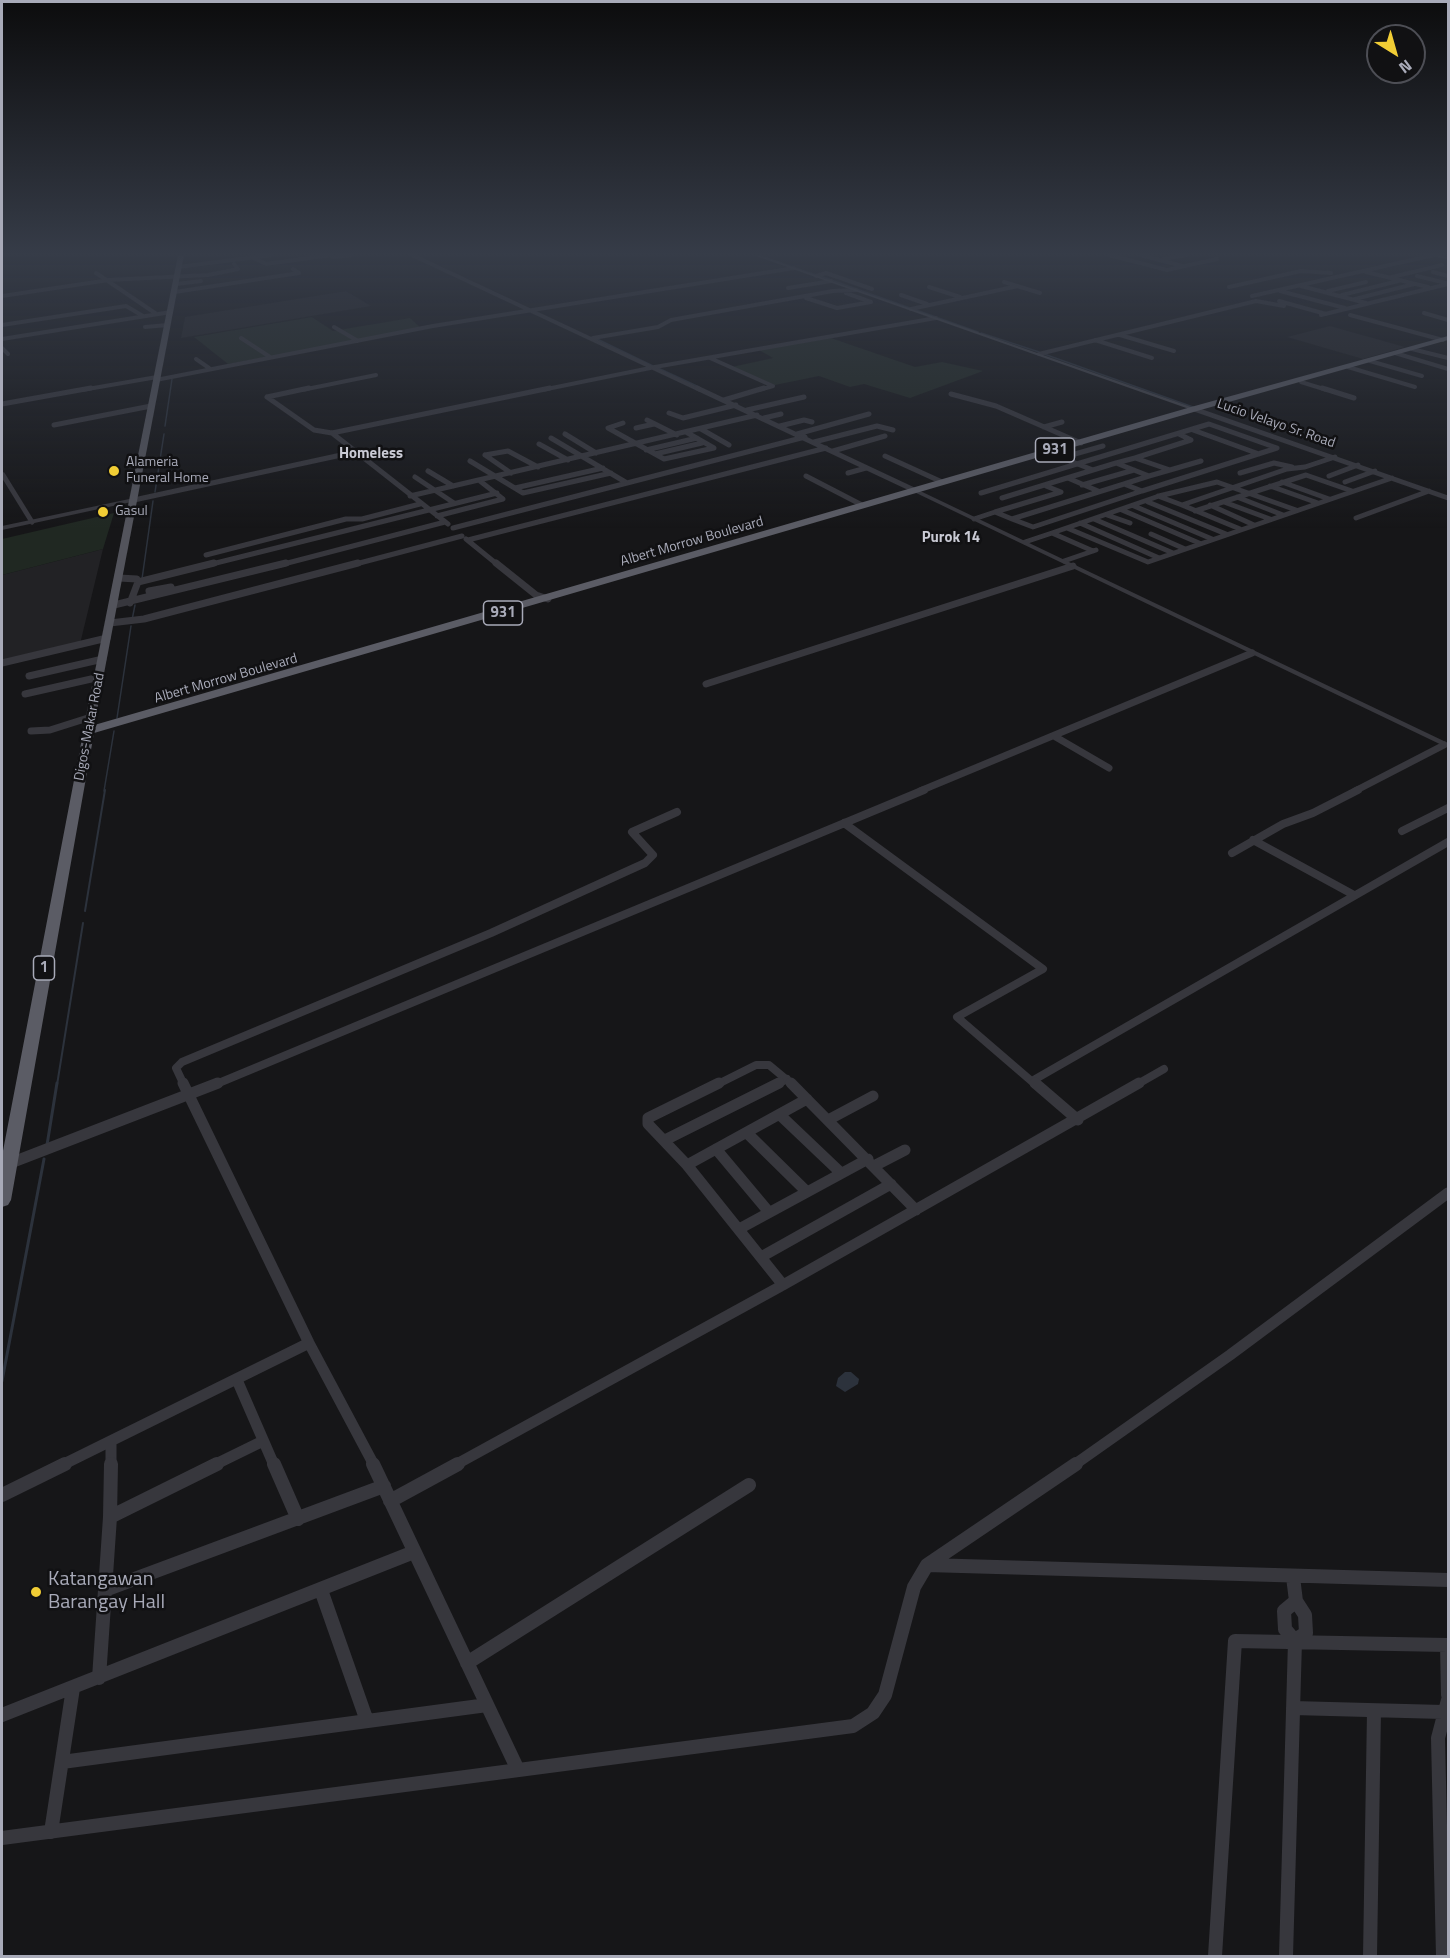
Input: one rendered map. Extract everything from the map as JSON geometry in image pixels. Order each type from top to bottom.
[{"type":"highway","name":"Albert Morrow Boulevard","points":[[546,599],[862,505],[1423,346]]},
{"type":"highway","name":"Albert Morrow Boulevard","points":[[88,733],[1197,410]]},
{"type":"highway","name":"Digos-Makar Road","points":[[2,1200],[5,1165],[88,733]]},
{"type":"main road","name":"Digos-Makar Road","points":[[88,733],[164,346]]},
{"type":"main road","name":"Lucio Velayo Sr. Road","points":[[1017,346],[1197,410]]},
{"type":"street","points":[[3,350],[19,346]]},
{"type":"street","points":[[254,346],[270,357]]},
{"type":"street","points":[[2,404],[185,376],[209,368],[328,346]]},
{"type":"street","points":[[610,346],[1025,542],[1447,746]]},
{"type":"street","points":[[376,375],[267,397],[314,430],[332,433],[655,367],[770,346]]},
{"type":"street","points":[[1039,354],[1070,346]]},
{"type":"street","points":[[1115,346],[1152,358]]},
{"type":"street","points":[[1159,346],[1174,351]]},
{"type":"street","points":[[1412,349],[1448,358]]},
{"type":"street","points":[[1395,353],[1449,369]]},
{"type":"street","points":[[708,357],[774,387],[724,399]]},
{"type":"street","points":[[218,358],[226,365]]},
{"type":"street","points":[[1429,363],[1448,358]]},
{"type":"street","points":[[196,359],[209,368]]},
{"type":"street","points":[[1370,361],[1422,376]]},
{"type":"street","points":[[1348,367],[1415,387]]},
{"type":"street","points":[[1303,380],[1354,398]]},
{"type":"street","points":[[951,394],[984,405],[996,406],[1081,443]]},
{"type":"street","points":[[724,414],[804,397]]},
{"type":"street","points":[[669,413],[682,418],[736,405]]},
{"type":"street","points":[[54,424],[151,406]]},
{"type":"street","points":[[709,407],[716,410]]},
{"type":"street","name":"Lucio Velayo Sr. Road","points":[[1197,410],[1449,498]]},
{"type":"street","points":[[764,418],[781,414]]},
{"type":"street","points":[[797,434],[869,414]]},
{"type":"street","points":[[411,496],[757,415]]},
{"type":"street","points":[[647,420],[677,435]]},
{"type":"street","points":[[772,428],[804,420],[812,422]]},
{"type":"street","points":[[981,493],[1226,420]]},
{"type":"street","points":[[1044,427],[1062,422]]},
{"type":"street","points":[[623,423],[608,428],[634,444],[668,459],[714,447],[686,432]]},
{"type":"street","points":[[636,428],[654,424]]},
{"type":"street","points":[[1209,424],[1277,448]]},
{"type":"street","points":[[814,442],[878,426],[893,430]]},
{"type":"street","points":[[701,429],[729,445]]},
{"type":"street","points":[[1193,430],[1259,454]]},
{"type":"street","points":[[332,433],[420,504],[546,599]]},
{"type":"street","points":[[565,434],[596,453]]},
{"type":"street","points":[[1002,498],[1191,440],[1179,434]]},
{"type":"street","points":[[833,451],[885,436]]},
{"type":"street","points":[[551,438],[627,483]]},
{"type":"street","points":[[646,450],[697,438]]},
{"type":"street","points":[[149,591],[300,560],[317,559],[805,438]]},
{"type":"street","points":[[655,454],[705,442]]},
{"type":"street","points":[[995,512],[1033,527],[1294,443]]},
{"type":"street","points":[[539,444],[568,460]]},
{"type":"street","points":[[1061,458],[1103,446]]},
{"type":"street","points":[[110,623],[144,619],[826,448]]},
{"type":"street","points":[[512,473],[484,456],[508,451],[538,467]]},
{"type":"street","points":[[2,528],[355,452]]},
{"type":"street","points":[[719,453],[752,467]]},
{"type":"street","points":[[1052,454],[1093,470]]},
{"type":"street","points":[[885,456],[942,482]]},
{"type":"street","points":[[1182,505],[1335,457]]},
{"type":"street","points":[[1136,458],[1170,470]]},
{"type":"street","points":[[1012,519],[1200,460]]},
{"type":"street","points":[[470,461],[525,493],[611,473]]},
{"type":"street","points":[[1116,463],[1149,476]]},
{"type":"street","points":[[1240,473],[1277,463],[1294,468]]},
{"type":"street","points":[[1329,476],[1358,465]]},
{"type":"street","points":[[515,488],[603,468]]},
{"type":"street","points":[[848,473],[866,468]]},
{"type":"street","points":[[1082,485],[1134,470]]},
{"type":"street","points":[[428,471],[453,486]]},
{"type":"street","points":[[1345,482],[1375,471]]},
{"type":"street","points":[[3,475],[32,522]]},
{"type":"street","points":[[1195,511],[1306,475],[1352,491]]},
{"type":"street","points":[[806,476],[862,505]]},
{"type":"street","points":[[415,477],[454,503]]},
{"type":"street","points":[[1068,478],[1117,499]]},
{"type":"street","points":[[1067,528],[1143,562],[1392,478]]},
{"type":"street","points":[[437,516],[503,499],[480,481]]},
{"type":"street","points":[[1025,542],[1148,502],[1159,496],[1217,482],[1296,510]]},
{"type":"street","points":[[1282,482],[1329,499]]},
{"type":"street","points":[[1124,484],[1240,529]]},
{"type":"street","points":[[1046,486],[1078,499]]},
{"type":"street","points":[[1270,486],[1318,503]]},
{"type":"street","points":[[1356,518],[1429,491]]},
{"type":"street","points":[[974,519],[1061,492]]},
{"type":"street","points":[[130,603],[138,582],[497,493]]},
{"type":"street","points":[[1173,493],[1197,500],[1254,525]]},
{"type":"street","points":[[1238,497],[1283,515]]},
{"type":"street","points":[[1148,502],[1226,534]]},
{"type":"street","points":[[1224,502],[1270,519]]},
{"type":"street","points":[[206,555],[346,519],[362,519],[420,504]]},
{"type":"street","points":[[1134,506],[1212,539]]},
{"type":"street","points":[[1122,510],[1199,543]]},
{"type":"street","points":[[1107,515],[1130,523]]},
{"type":"street","points":[[1094,519],[1173,553]]},
{"type":"street","points":[[1080,523],[1159,558]]},
{"type":"street","points":[[1052,533],[1093,551]]},
{"type":"street","points":[[1151,534],[1185,549]]},
{"type":"street","points":[[1064,561],[1107,546]]},
{"type":"street","points":[[706,684],[1073,566]]},
{"type":"street","points":[[115,601],[130,603],[228,575]]},
{"type":"street","points":[[119,578],[137,579],[138,582]]},
{"type":"street","points":[[115,601],[132,594]]},
{"type":"street","points":[[2,663],[107,638]]},
{"type":"street","points":[[5,1165],[189,1095],[1252,653]]},
{"type":"street","points":[[29,676],[103,659]]},
{"type":"street","points":[[25,694],[100,677]]},
{"type":"street","points":[[31,731],[50,730],[91,717]]},
{"type":"street","points":[[1054,736],[1109,768]]},
{"type":"street","points":[[1232,853],[1283,824],[1330,804],[1447,746]]},
{"type":"street","points":[[1402,831],[1449,808]]},
{"type":"street","points":[[518,1770],[384,1486],[309,1343],[176,1068],[182,1062],[480,937],[645,863],[653,855],[633,836],[632,832],[677,813]]},
{"type":"street","points":[[844,823],[1043,969],[957,1017],[1078,1120]]},
{"type":"street","points":[[1253,840],[1354,895]]},
{"type":"street","points":[[1032,1081],[1449,842]]},
{"type":"street","points":[[783,1285],[687,1164],[648,1124],[648,1118],[756,1065],[769,1065],[787,1079],[916,1210]]},
{"type":"street","points":[[390,1501],[783,1285],[1078,1120],[1164,1069]]},
{"type":"street","points":[[665,1140],[787,1079]]},
{"type":"street","points":[[828,1120],[873,1096]]},
{"type":"street","points":[[687,1164],[807,1099]]},
{"type":"street","points":[[780,1114],[841,1173]]},
{"type":"street","points":[[747,1133],[806,1191]]},
{"type":"street","points":[[716,1149],[768,1211]]},
{"type":"street","points":[[739,1229],[768,1211],[841,1173],[905,1149]]},
{"type":"street","points":[[761,1257],[891,1184]]},
{"type":"street","points":[[2,1838],[853,1726],[873,1713],[885,1695],[914,1587],[927,1565],[1042,1488],[1220,1362],[1449,1192]]},
{"type":"street","points":[[2,1495],[309,1343]]},
{"type":"street","points":[[237,1380],[298,1519]]},
{"type":"street","points":[[110,1517],[263,1441]]},
{"type":"street","points":[[99,1678],[110,1517],[111,1442]]},
{"type":"street","points":[[467,1663],[749,1485]]},
{"type":"street","points":[[105,1590],[384,1486]]},
{"type":"street","points":[[2,1715],[414,1552]]},
{"type":"street","points":[[927,1565],[1449,1580]]},
{"type":"street","points":[[1293,1577],[1296,1601],[1305,1615],[1306,1633],[1295,1641]]},
{"type":"street","points":[[321,1590],[367,1721]]},
{"type":"street","points":[[1286,1956],[1295,1641],[1285,1629],[1284,1611],[1296,1601]]},
{"type":"street","points":[[1215,1956],[1235,1641],[1447,1645],[1447,1702],[1438,1738],[1443,1956]]},
{"type":"street","points":[[51,1832],[73,1688]]},
{"type":"street","points":[[1293,1708],[1374,1710],[1447,1702]]},
{"type":"street","points":[[62,1762],[487,1705]]},
{"type":"street","points":[[1370,1956],[1374,1710]]},
{"type":"shaded area","points":[[206,346],[326,346],[228,364]]},
{"type":"shaded area","points":[[781,346],[855,346],[915,367],[942,362],[983,371],[910,398],[864,384],[850,387],[819,376],[775,385],[732,367],[773,358],[759,350]]},
{"type":"shaded area","points":[[1319,346],[1405,347],[1363,359]]},
{"type":"shaded area","points":[[114,513],[103,549],[2,575],[2,539]]},
{"type":"shaded area","points":[[103,549],[80,644],[2,662],[2,575]]},
{"type":"shaded area","points":[[845,1372],[851,1372],[859,1379],[858,1384],[845,1392],[836,1386],[838,1378]]},
{"type":"waterway","points":[[612,346],[653,366]]},
{"type":"waterway","points":[[1022,346],[1039,352]]},
{"type":"waterway","points":[[1044,354],[1193,407]]},
{"type":"waterway","points":[[658,368],[699,387]]},
{"type":"waterway","points":[[165,426],[172,379]]},
{"type":"waterway","points":[[155,492],[164,434]]},
{"type":"waterway","points":[[142,579],[153,501]]},
{"type":"waterway","points":[[132,620],[135,605]]},
{"type":"waterway","points":[[117,718],[131,626]]},
{"type":"waterway","points":[[104,791],[114,731]]},
{"type":"waterway","points":[[85,911],[105,790]]},
{"type":"waterway","points":[[57,1085],[83,923]]},
{"type":"waterway","points":[[47,1145],[57,1083]]},
{"type":"waterway","points":[[2,1381],[44,1159]]},
{"type":"place","name":"Alameria Funeral Home","points":[[114,471]]},
{"type":"place","name":"Gasul","points":[[103,512]]},
{"type":"place","name":"Katangawan Barangay Hall","points":[[36,1592]]},
{"type":"district","name":"Homeless","points":[[371,454]]},
{"type":"district","name":"Purok 14","points":[[951,538]]}]
